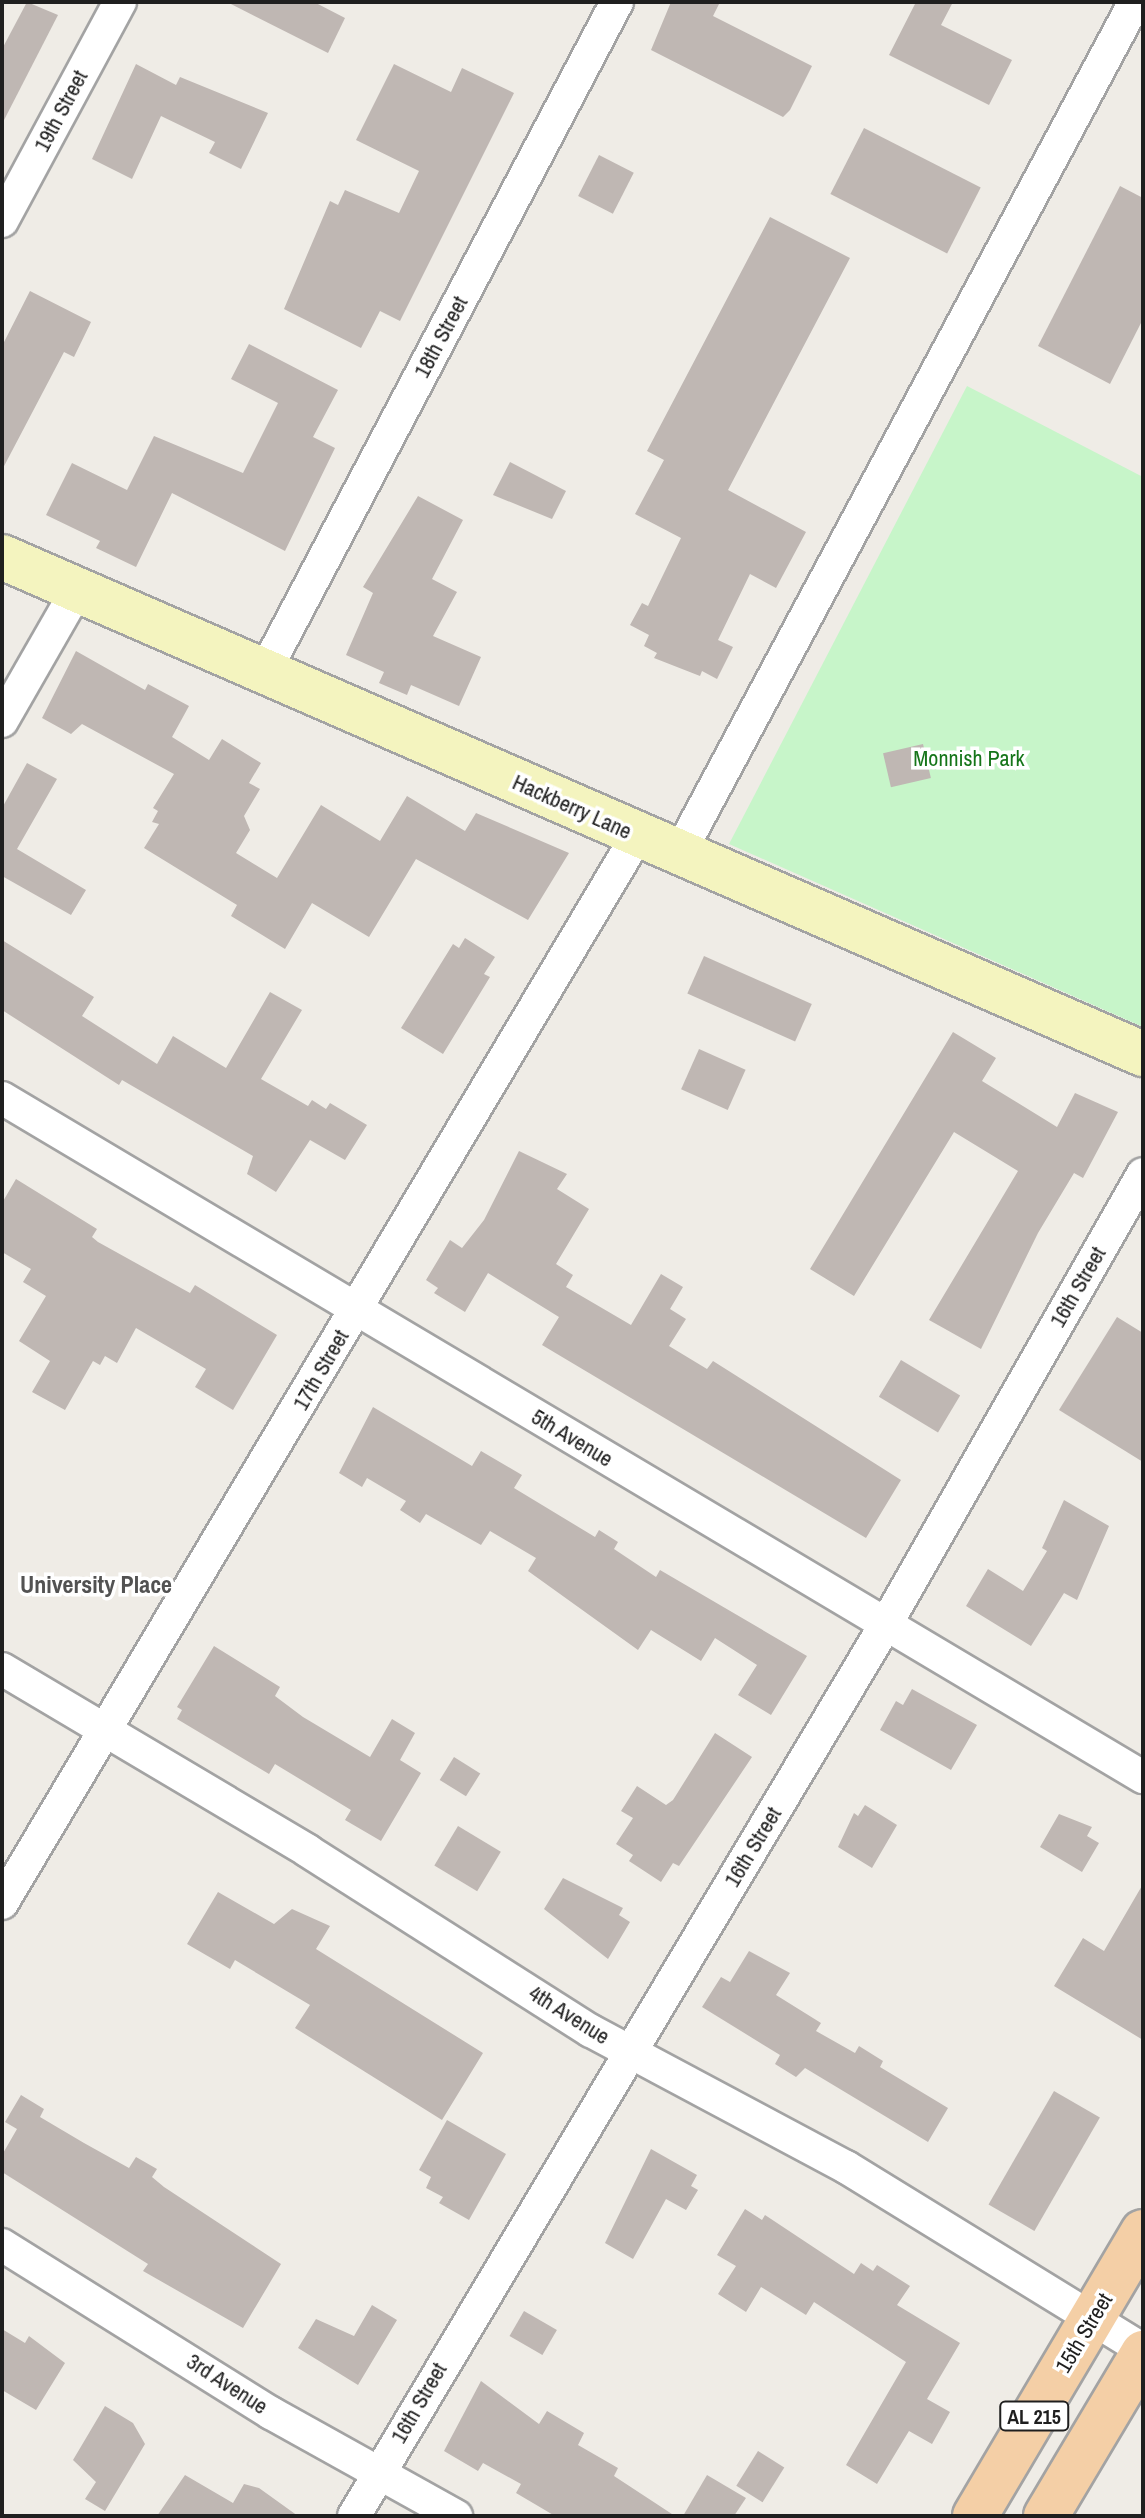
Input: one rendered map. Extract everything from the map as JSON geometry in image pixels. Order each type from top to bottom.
[{"type":"main road","name":"Hackberry Lane","points":[[2,557],[1143,1054]]},
{"type":"main road","name":"15th Street","points":[[975,2516],[1143,2232]]},
{"type":"main road","name":"AL 215","points":[[1046,2516],[1143,2352]]},
{"type":"street","name":"19th Street","points":[[2,221],[120,2]]},
{"type":"street","name":"18th Street","points":[[265,671],[617,2]]},
{"type":"street","points":[[680,852],[1135,2]]},
{"type":"street","points":[[2,721],[77,590]]},
{"type":"street","name":"17th Street","points":[[2,1903],[108,1731],[637,836]]},
{"type":"street","name":"5th Avenue","points":[[2,1098],[1143,1777]]},
{"type":"street","name":"16th Street","points":[[354,2516],[629,2050],[886,1624],[1143,1174]]},
{"type":"street","name":"4th Avenue","points":[[2,1669],[629,2050],[846,2167],[1093,2317],[1143,2352]]},
{"type":"street","name":"3rd Avenue","points":[[2,2245],[379,2474],[456,2516]]},
{"type":"green space","name":"Monnish Park","points":[[967,386],[1143,477],[1143,1027],[729,844]]},
{"type":"building","points":[[27,2],[58,15],[2,124],[2,49]]},
{"type":"building","points":[[227,2],[314,2],[345,18],[328,53]]},
{"type":"building","points":[[671,2],[720,2],[713,16],[812,66],[790,110],[783,117],[651,50]]},
{"type":"building","points":[[916,2],[953,2],[941,25],[1012,60],[989,105],[889,55]]},
{"type":"building","points":[[136,64],[176,85],[180,77],[268,113],[241,169],[209,153],[215,142],[161,116],[132,179],[92,159]]},
{"type":"building","points":[[394,64],[451,92],[462,68],[514,93],[400,321],[380,311],[361,348],[284,309],[330,201],[338,205],[345,190],[399,213],[419,171],[356,140]]},
{"type":"building","points":[[864,128],[981,187],[947,253],[830,194]]},
{"type":"building","points":[[599,155],[634,173],[613,214],[578,196]]},
{"type":"building","points":[[1120,186],[1143,198],[1143,319],[1110,384],[1038,346]]},
{"type":"building","points":[[770,217],[850,258],[728,490],[806,532],[776,588],[750,574],[718,640],[733,647],[717,679],[702,671],[700,676],[654,658],[657,653],[644,646],[649,635],[630,625],[642,603],[648,606],[681,538],[635,514],[664,460],[647,451]]},
{"type":"building","points":[[30,291],[91,322],[74,357],[64,352],[2,470],[2,346]]},
{"type":"building","points":[[249,344],[338,390],[313,437],[335,448],[285,551],[172,493],[136,567],[96,548],[100,541],[46,515],[72,463],[127,490],[154,436],[243,473],[278,403],[231,379]]},
{"type":"building","points":[[510,462],[566,491],[552,519],[493,495]]},
{"type":"building","points":[[418,496],[463,520],[432,579],[457,592],[433,636],[481,657],[459,706],[411,685],[407,695],[379,683],[384,672],[346,655],[373,593],[363,587]]},
{"type":"building","points":[[76,651],[145,690],[148,684],[189,706],[172,737],[209,760],[222,739],[261,763],[249,783],[260,789],[244,816],[250,830],[236,853],[277,878],[321,805],[380,841],[407,796],[465,831],[476,813],[569,853],[528,920],[416,859],[369,937],[312,903],[285,949],[231,916],[237,905],[144,848],[159,824],[152,822],[158,811],[153,808],[174,774],[82,724],[71,734],[42,718]]},
{"type":"building","points":[[923,744],[931,778],[891,787],[883,753]]},
{"type":"building","points":[[27,763],[57,779],[17,849],[86,890],[71,915],[2,876],[2,808]]},
{"type":"building","points":[[465,938],[495,957],[484,974],[490,977],[443,1054],[401,1028],[453,944],[459,948]]},
{"type":"building","points":[[2,940],[94,997],[82,1016],[157,1064],[173,1036],[226,1068],[270,992],[302,1010],[261,1079],[308,1106],[312,1100],[326,1109],[330,1103],[367,1125],[345,1160],[310,1140],[276,1192],[247,1174],[253,1156],[122,1080],[119,1085],[2,1010]]},
{"type":"building","points":[[704,956],[812,1004],[795,1041],[687,993]]},
{"type":"building","points":[[953,1032],[996,1058],[982,1081],[1057,1127],[1075,1093],[1118,1112],[1083,1178],[1074,1173],[1038,1233],[981,1349],[929,1320],[1018,1171],[954,1132],[854,1296],[810,1269]]},
{"type":"building","points":[[699,1049],[746,1070],[728,1110],[681,1089]]},
{"type":"building","points":[[519,1151],[567,1174],[557,1189],[589,1209],[556,1264],[573,1275],[566,1287],[631,1325],[661,1274],[683,1287],[670,1309],[686,1319],[669,1346],[707,1369],[713,1361],[901,1480],[866,1538],[542,1345],[559,1317],[488,1273],[465,1312],[434,1293],[438,1288],[426,1280],[450,1240],[462,1248],[484,1220]]},
{"type":"building","points":[[16,1179],[97,1229],[92,1237],[98,1242],[190,1293],[195,1285],[277,1335],[233,1410],[195,1387],[206,1369],[136,1328],[117,1363],[105,1356],[100,1365],[93,1361],[65,1410],[32,1392],[50,1361],[19,1341],[46,1296],[23,1282],[31,1269],[2,1252],[2,1203]]},
{"type":"building","points":[[1117,1317],[1143,1333],[1143,1462],[1059,1410]]},
{"type":"building","points":[[901,1360],[960,1396],[938,1432],[879,1397]]},
{"type":"building","points":[[373,1407],[472,1466],[481,1451],[522,1475],[514,1488],[595,1537],[599,1530],[618,1542],[614,1549],[656,1577],[660,1570],[807,1656],[771,1715],[738,1695],[757,1665],[715,1638],[701,1661],[651,1630],[638,1650],[528,1571],[536,1558],[490,1531],[481,1545],[426,1514],[420,1523],[400,1510],[406,1501],[367,1478],[362,1487],[339,1473]]},
{"type":"building","points":[[1064,1500],[1109,1526],[1077,1600],[1064,1593],[1031,1646],[966,1606],[988,1569],[1023,1591],[1047,1551],[1042,1548]]},
{"type":"building","points":[[214,1646],[280,1687],[275,1696],[303,1717],[370,1757],[392,1719],[415,1733],[400,1760],[421,1773],[381,1841],[345,1820],[351,1810],[275,1764],[269,1774],[177,1719],[182,1710],[177,1707]]},
{"type":"building","points":[[912,1689],[977,1725],[951,1770],[880,1730],[896,1701],[903,1705]]},
{"type":"building","points":[[715,1733],[752,1757],[679,1866],[673,1863],[661,1882],[629,1861],[633,1855],[616,1844],[633,1818],[621,1811],[637,1786],[666,1805],[673,1800]]},
{"type":"building","points":[[454,1757],[480,1773],[466,1796],[440,1780]]},
{"type":"building","points":[[865,1805],[897,1825],[872,1868],[838,1847],[854,1813],[858,1816]]},
{"type":"building","points":[[1059,1814],[1092,1827],[1087,1836],[1099,1843],[1082,1872],[1040,1847]]},
{"type":"building","points":[[458,1826],[501,1852],[477,1891],[434,1865]]},
{"type":"building","points":[[563,1878],[623,1908],[619,1915],[630,1922],[608,1959],[544,1909]]},
{"type":"building","points":[[1143,1884],[1143,2040],[1054,1986],[1083,1938],[1104,1951]]},
{"type":"building","points":[[218,1892],[274,1924],[292,1909],[330,1926],[316,1949],[483,2053],[442,2120],[295,2028],[310,2005],[235,1960],[230,1969],[187,1944]]},
{"type":"building","points":[[749,1951],[790,1973],[776,1995],[821,2023],[816,2031],[855,2053],[859,2046],[883,2061],[880,2067],[948,2108],[928,2142],[805,2068],[796,2077],[775,2064],[780,2055],[702,2007],[721,1977],[730,1982]]},
{"type":"building","points":[[1054,2091],[1100,2118],[1034,2231],[988,2204]]},
{"type":"building","points":[[21,2095],[44,2109],[40,2117],[129,2168],[136,2157],[157,2169],[152,2177],[164,2187],[281,2264],[243,2328],[143,2271],[148,2264],[2,2172],[2,2155],[17,2129],[5,2122]]},
{"type":"building","points":[[447,2120],[506,2154],[469,2220],[439,2203],[443,2197],[426,2188],[431,2177],[419,2170]]},
{"type":"building","points":[[651,2149],[697,2175],[691,2186],[698,2190],[686,2210],[666,2199],[633,2259],[605,2243]]},
{"type":"building","points":[[745,2209],[762,2220],[765,2215],[854,2274],[861,2263],[873,2271],[877,2265],[910,2286],[897,2305],[960,2343],[927,2399],[950,2412],[932,2444],[909,2431],[877,2484],[846,2465],[906,2362],[814,2302],[806,2315],[761,2287],[746,2312],[718,2294],[736,2266],[717,2255]]},
{"type":"building","points":[[372,2305],[397,2320],[358,2385],[298,2348],[316,2319],[354,2336]]},
{"type":"building","points":[[524,2311],[557,2330],[542,2355],[510,2336]]},
{"type":"building","points":[[2,2329],[25,2343],[29,2336],[65,2363],[36,2410],[2,2390]]},
{"type":"building","points":[[481,2381],[539,2424],[547,2411],[584,2433],[578,2445],[618,2468],[614,2476],[675,2516],[555,2516],[516,2493],[521,2484],[483,2463],[478,2471],[444,2451]]},
{"type":"building","points":[[105,2406],[133,2423],[145,2444],[105,2511],[85,2499],[96,2482],[73,2460]]},
{"type":"building","points":[[758,2451],[784,2467],[763,2502],[736,2486]]},
{"type":"building","points":[[185,2475],[233,2503],[244,2484],[259,2488],[298,2516],[157,2516]]},
{"type":"building","points":[[707,2475],[746,2498],[734,2516],[683,2516]]},
{"type":"district","name":"University Place","points":[[96,1585]]}]
